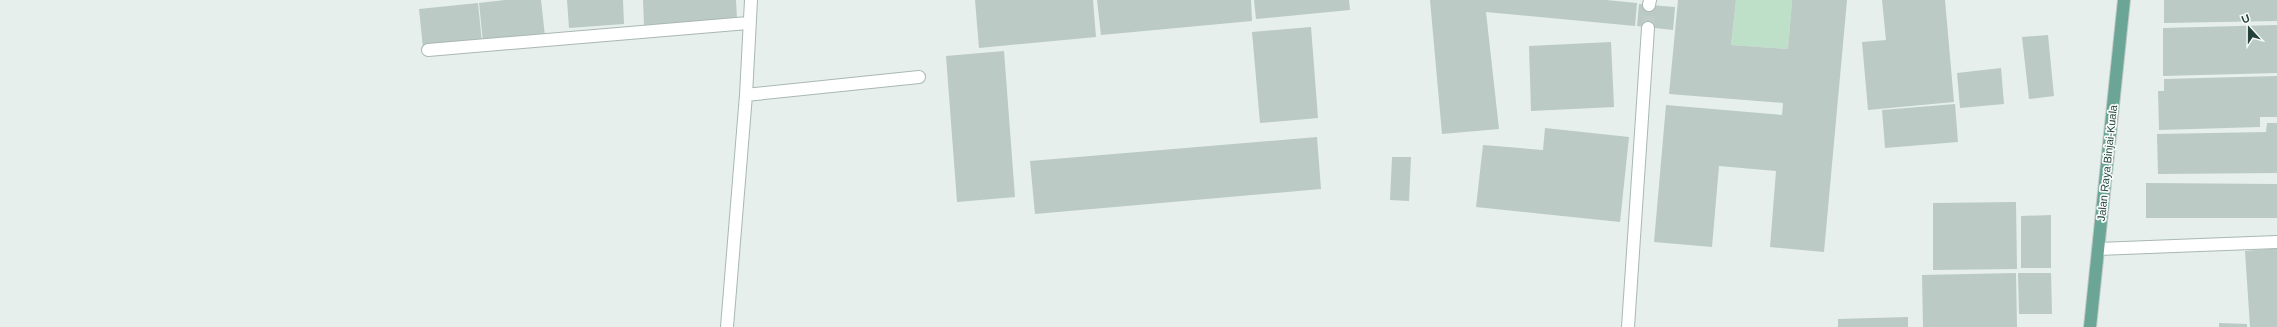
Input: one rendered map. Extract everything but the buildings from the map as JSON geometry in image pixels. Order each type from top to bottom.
[{"type":"main road","name":"Jalan Raya Binjai-Kuala","points":[[2090,327],[2124,0]]},
{"type":"street","points":[[727,327],[746,96],[748,23],[751,0]]},
{"type":"street","points":[[428,50],[748,23]]},
{"type":"street","points":[[1628,327],[1648,28]]},
{"type":"street","points":[[746,96],[919,77]]},
{"type":"street","points":[[2098,250],[2277,242]]},
{"type":"green space","points":[[1736,0],[1792,0],[1788,49],[1731,45]]},
{"type":"tunnel","points":[[1648,28],[1649,5]]}]
